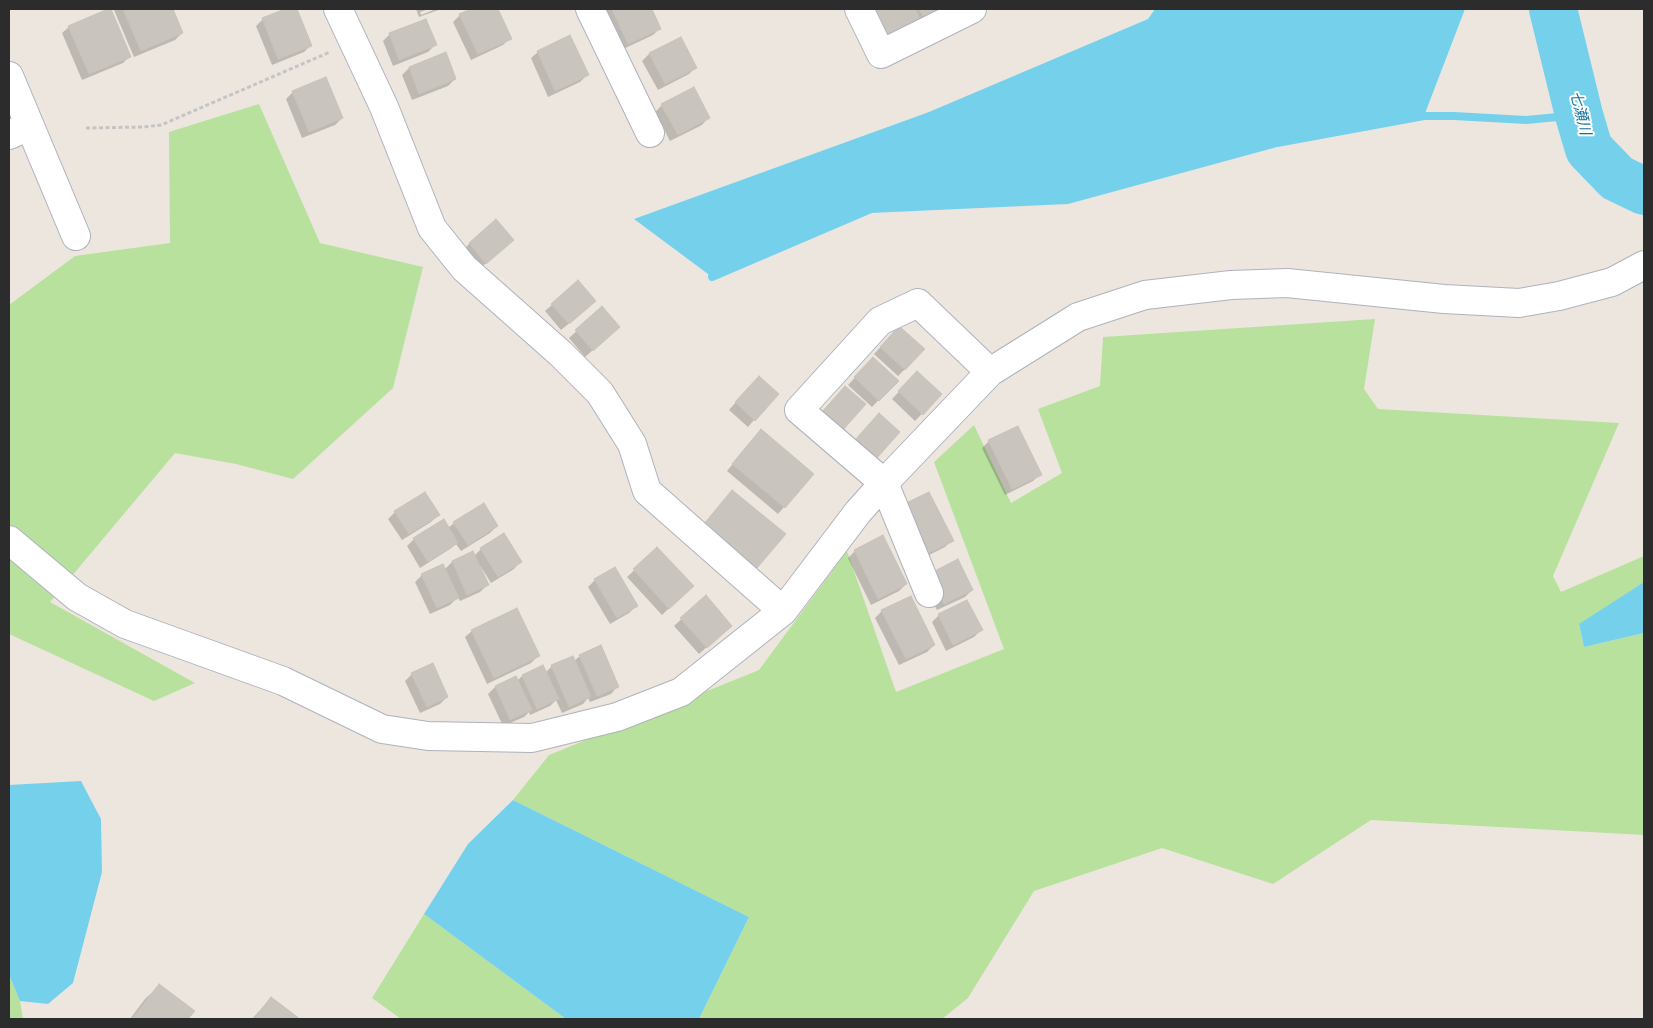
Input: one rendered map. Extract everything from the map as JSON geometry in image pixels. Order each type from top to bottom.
[{"type":"street","points":[[338,9],[384,107],[432,228],[464,268],[560,354],[600,393],[632,444],[647,491],[783,611]]},
{"type":"street","points":[[590,9],[650,133]]},
{"type":"street","points":[[859,9],[881,54],[972,9]]},
{"type":"street","points":[[9,76],[19,130],[76,236]]},
{"type":"street","points":[[9,540],[77,597],[125,624],[283,681],[382,729],[428,736],[532,738],[617,717],[681,692],[783,611],[858,512],[990,372],[1078,317],[1145,295],[1231,285],[1287,283],[1444,299],[1519,303],[1559,296],[1612,282],[1644,265]]},
{"type":"street","points":[[929,593],[884,483],[799,410],[880,321],[918,303],[990,372]]},
{"type":"path","points":[[86,128],[143,128],[162,124],[353,42]]},
{"type":"green space","points":[[259,104],[320,243],[423,267],[393,388],[293,479],[236,464],[175,453],[50,602],[195,683],[154,701],[9,634],[9,305],[75,256],[170,243],[169,132]]},
{"type":"green space","points":[[1375,319],[1364,389],[1378,409],[1619,423],[1553,576],[1561,592],[1644,556],[1644,582],[1579,625],[1584,647],[1644,633],[1644,835],[1371,820],[1273,884],[1162,848],[1034,891],[968,998],[942,1019],[699,1019],[749,917],[513,800],[549,755],[759,670],[847,551],[896,692],[1004,649],[934,462],[974,425],[1011,503],[1062,473],[1038,409],[1100,386],[1103,337]]},
{"type":"green space","points":[[424,914],[566,1019],[401,1019],[372,998]]},
{"type":"green space","points":[[9,975],[20,1001],[23,1019],[9,1019]]},
{"type":"water","points":[[1155,9],[1465,9],[1424,116],[1277,143],[1068,200],[871,209],[712,277],[634,219],[929,112],[1148,19]]},
{"type":"water","points":[[1644,582],[1644,633],[1584,647],[1579,624]]},
{"type":"water","points":[[81,781],[101,819],[102,872],[73,983],[48,1004],[20,1001],[9,975],[9,785]]},
{"type":"water","points":[[513,800],[749,917],[699,1019],[566,1019],[424,914],[468,844]]},
{"type":"building","points":[[111,9],[131,57],[89,74],[68,26]]},
{"type":"building","points":[[123,9],[173,9],[183,33],[141,51]]},
{"type":"building","points":[[285,9],[297,9],[312,46],[278,59],[262,18]]},
{"type":"building","points":[[471,9],[498,9],[512,39],[478,54],[459,14]]},
{"type":"building","points":[[612,9],[652,9],[661,29],[628,44]]},
{"type":"building","points":[[874,9],[915,9],[921,21],[889,37]]},
{"type":"building","points":[[919,9],[946,9],[925,20]]},
{"type":"building","points":[[426,19],[437,45],[399,60],[389,33]]},
{"type":"building","points":[[570,35],[589,75],[555,91],[537,51]]},
{"type":"building","points":[[681,37],[697,68],[665,84],[649,53]]},
{"type":"building","points":[[446,52],[456,79],[419,94],[409,67]]},
{"type":"building","points":[[326,77],[343,118],[309,132],[292,91]]},
{"type":"building","points":[[694,87],[710,118],[678,135],[661,104]]},
{"type":"building","points":[[496,219],[514,240],[486,264],[469,243]]},
{"type":"building","points":[[578,280],[596,301],[569,324],[551,304]]},
{"type":"building","points":[[602,306],[620,327],[593,351],[575,330]]},
{"type":"building","points":[[899,326],[925,349],[905,370],[880,347]]},
{"type":"building","points":[[873,357],[899,381],[879,401],[854,377]]},
{"type":"building","points":[[917,371],[942,394],[923,415],[898,391]]},
{"type":"building","points":[[759,376],[779,394],[755,421],[735,402]]},
{"type":"building","points":[[845,386],[866,404],[842,431],[821,413]]},
{"type":"building","points":[[879,413],[900,432],[876,459],[855,440]]},
{"type":"building","points":[[1018,426],[1042,475],[1012,489],[988,440]]},
{"type":"building","points":[[761,429],[814,474],[785,508],[732,464]]},
{"type":"building","points":[[732,490],[786,534],[757,568],[704,524]]},
{"type":"building","points":[[425,492],[440,515],[409,534],[394,511]]},
{"type":"building","points":[[929,492],[954,541],[924,555],[900,506]]},
{"type":"building","points":[[484,503],[498,526],[468,545],[453,522]]},
{"type":"building","points":[[444,519],[458,543],[428,562],[413,538]]},
{"type":"building","points":[[504,533],[522,562],[498,577],[480,548]]},
{"type":"building","points":[[883,535],[907,584],[878,599],[854,550]]},
{"type":"building","points":[[657,547],[694,586],[669,609],[633,569]]},
{"type":"building","points":[[473,551],[489,585],[467,595],[452,561]]},
{"type":"building","points":[[958,559],[973,590],[944,604],[929,574]]},
{"type":"building","points":[[443,564],[459,598],[437,608],[421,574]]},
{"type":"building","points":[[615,567],[638,606],[617,618],[594,579]]},
{"type":"building","points":[[706,595],[732,626],[707,648],[680,618]]},
{"type":"building","points":[[911,596],[935,645],[906,659],[881,610]]},
{"type":"building","points":[[967,600],[983,630],[953,645],[938,614]]},
{"type":"building","points":[[517,608],[540,656],[494,678],[471,630]]},
{"type":"building","points":[[601,645],[619,687],[597,696],[579,655]]},
{"type":"building","points":[[573,656],[591,697],[569,707],[551,665]]},
{"type":"building","points":[[433,663],[448,697],[427,707],[411,673]]},
{"type":"building","points":[[543,665],[559,699],[537,709],[522,675]]},
{"type":"building","points":[[516,676],[532,710],[510,720],[495,686]]},
{"type":"building","points":[[159,984],[195,1011],[188,1019],[132,1019]]},
{"type":"building","points":[[271,997],[300,1019],[254,1019]]},
{"type":"waterway","name":"七瀬川","points":[[1553,9],[1589,149],[1617,178],[1644,191]]},
{"type":"waterway","points":[[712,277],[871,209],[1068,200],[1277,143],[1424,116],[1526,120],[1579,115]]}]
